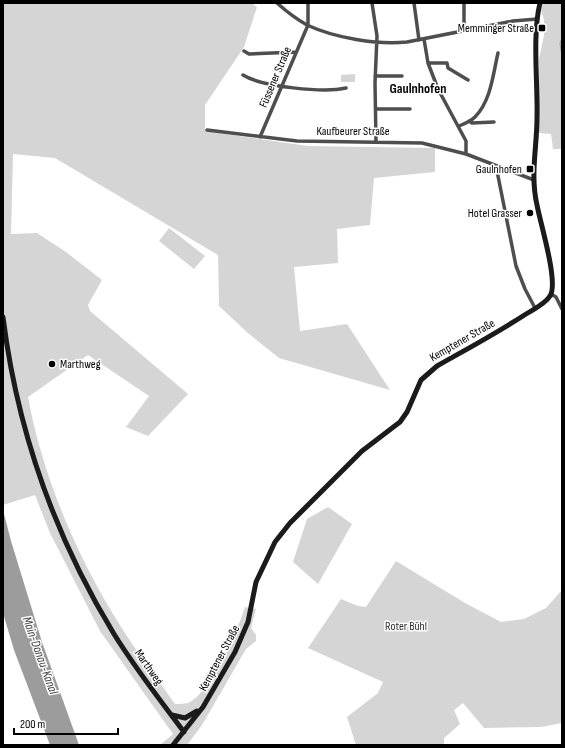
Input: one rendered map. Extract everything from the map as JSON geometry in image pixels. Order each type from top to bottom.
[{"type":"street","points":[[277,3],[294,17],[308,25],[343,36],[393,44],[513,21],[538,19]]},
{"type":"street","points":[[308,3],[308,25]]},
{"type":"street","points":[[372,3],[377,42],[375,76],[376,142]]},
{"type":"street","points":[[414,3],[419,40]]},
{"type":"street","points":[[464,3],[464,31]]},
{"type":"street","points":[[540,3],[538,19],[537,118],[534,180],[536,200],[552,277],[552,294],[556,297],[562,309]]},
{"type":"street","name":"Füssener Straße","points":[[260,137],[308,25]]},
{"type":"street","points":[[424,39],[428,64],[438,89],[466,141],[466,154]]},
{"type":"street","points":[[244,51],[249,54],[296,52]]},
{"type":"street","points":[[459,126],[475,117],[487,96],[498,53]]},
{"type":"street","points":[[428,64],[447,63],[448,68],[468,80]]},
{"type":"street","points":[[243,75],[248,78],[282,86],[332,90],[346,88]]},
{"type":"street","points":[[375,76],[402,76]]},
{"type":"street","points":[[376,108],[410,108]]},
{"type":"street","points":[[469,121],[472,123],[494,122]]},
{"type":"street","name":"Kaufbeurer Straße","points":[[207,130],[297,141],[422,143],[466,154],[534,180]]},
{"type":"street","points":[[496,166],[516,266],[525,289],[535,308]]},
{"type":"street","name":"Kemptener Straße","points":[[173,745],[203,707],[227,668],[246,629],[254,589],[260,570],[272,547],[286,527],[362,451],[400,422],[407,412],[418,386],[426,374],[535,308],[548,299],[552,294]]},
{"type":"street","name":"Marthweg","points":[[3,317],[11,369],[24,425],[39,473],[59,527],[78,570],[108,624],[135,665],[184,732]]},
{"type":"street","points":[[170,714],[185,718],[203,707]]},
{"type":"green space","points":[[3,3],[252,3],[257,7],[244,47],[205,105],[205,131],[308,146],[435,148],[435,172],[374,178],[370,225],[337,229],[338,263],[294,267],[300,331],[347,324],[390,390],[279,358],[249,334],[219,306],[218,255],[55,158],[13,154],[11,234],[37,233],[66,252],[102,280],[88,305],[90,311],[188,394],[148,436],[126,427],[149,396],[88,355],[28,397],[42,455],[62,513],[88,569],[138,653],[175,704],[188,703],[198,696],[215,673],[223,659],[245,607],[256,609],[251,628],[256,635],[256,641],[246,649],[202,725],[187,745],[160,745],[173,734],[100,631],[50,533],[35,495],[3,505]]},
{"type":"green space","points":[[543,3],[562,3],[562,149],[553,149],[551,134],[539,133],[539,59],[544,35],[544,20],[541,10]]},
{"type":"green space","points":[[355,74],[355,82],[341,82],[341,75]]},
{"type":"green space","points":[[169,228],[205,256],[194,269],[159,241]]},
{"type":"green space","points":[[328,507],[352,524],[318,584],[293,562],[307,519]]},
{"type":"green space","name":"Roter Bühl","points":[[396,561],[465,603],[501,622],[524,619],[546,608],[562,590],[562,723],[541,727],[484,728],[463,703],[454,710],[460,724],[444,738],[444,745],[356,745],[347,717],[378,693],[383,682],[308,648],[341,599],[358,606],[366,607]]},
{"type":"water","name":"Main-Donau-Kanal","points":[[3,510],[42,642],[79,745],[50,745],[14,650],[3,613]]},
{"type":"waterway","points":[[562,37],[560,44],[562,56]]},
{"type":"place","name":"Memminger Straße","points":[[542,28]]},
{"type":"place","name":"Gaulnhofen","points":[[530,169]]},
{"type":"place","name":"Hotel Grasser","points":[[530,213]]},
{"type":"place","name":"Marthweg","points":[[52,364]]},
{"type":"district","name":"Gaulnhofen","points":[[418,88]]}]
